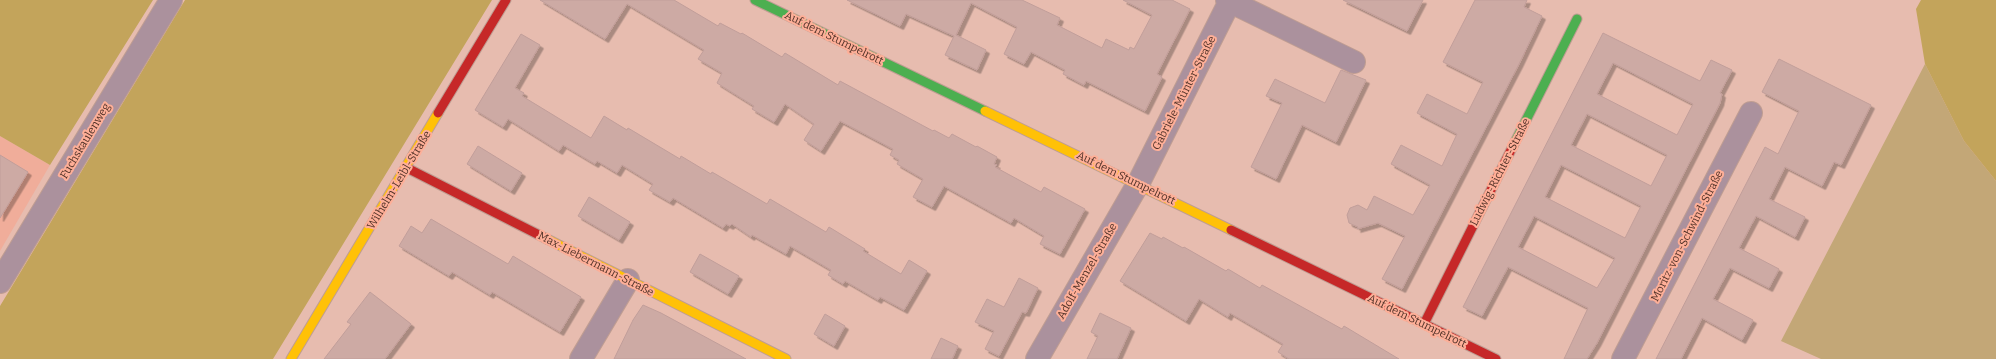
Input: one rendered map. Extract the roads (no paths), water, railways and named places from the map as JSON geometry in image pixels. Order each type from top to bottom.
[{"type":"street","name":"Fuchskaulenweg","points":[[0,282],[171,0]]},
{"type":"street","name":"Wilhelm-Leibl-Straße","points":[[291,359],[407,168],[506,0]]},
{"type":"street","name":"Auf dem Stumpelrott","points":[[755,0],[1138,184],[1496,359]]},
{"type":"street","name":"Gabriele-Münter-Straße","points":[[1138,184],[1228,1],[1354,62]]},
{"type":"street","name":"Ludwig-Richter-Straße","points":[[1424,324],[1577,19]]},
{"type":"street","name":"Moritz-von-Schwind-Straße","points":[[1623,359],[1751,113]]},
{"type":"street","name":"Max-Liebermann-Straße","points":[[407,168],[777,357]]},
{"type":"street","name":"Adolf-Menzel-Straße","points":[[1037,359],[1138,184]]},
{"type":"street","points":[[581,359],[628,280]]}]
